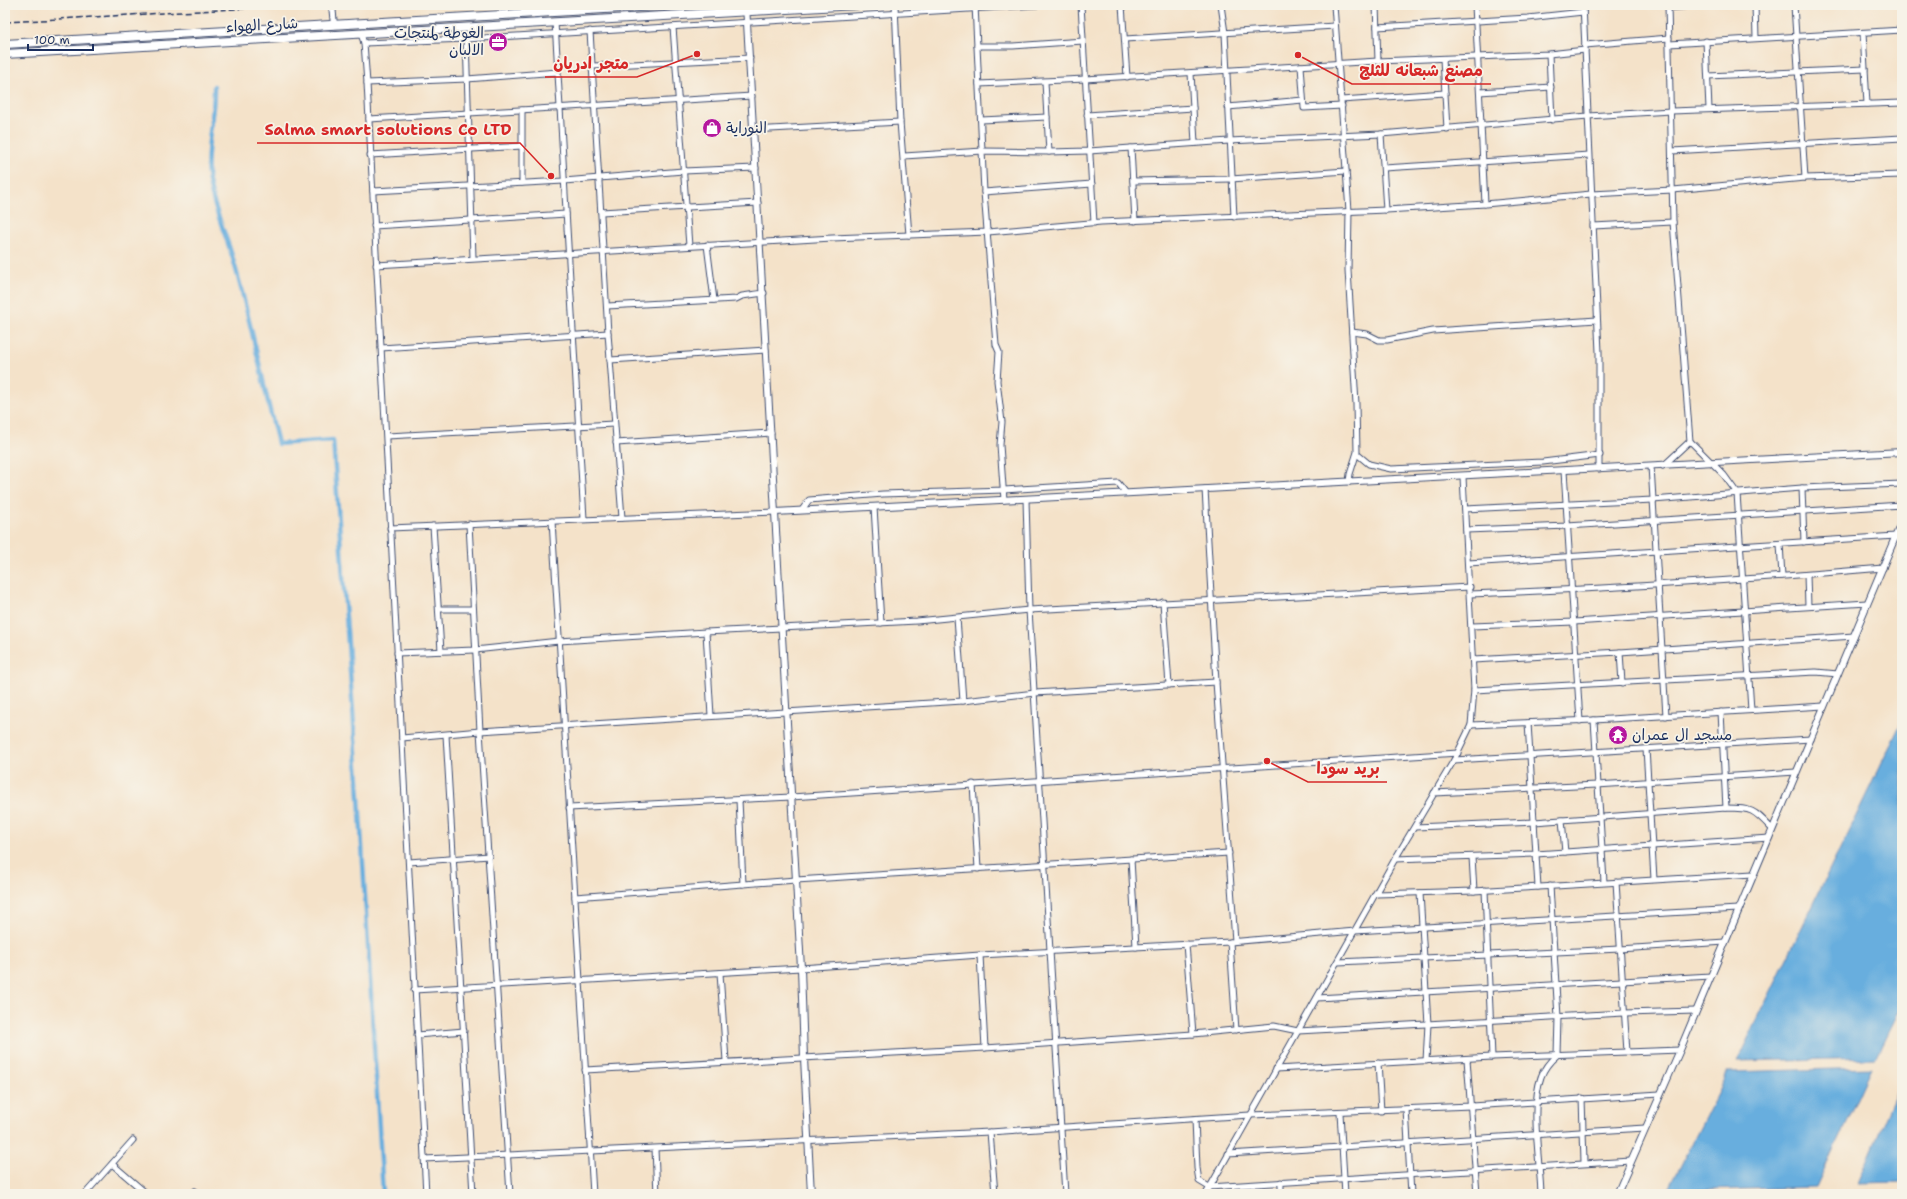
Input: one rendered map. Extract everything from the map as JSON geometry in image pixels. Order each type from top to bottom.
[{"type":"highway","name":"شارع الهواء","points":[[5,44],[672,5]]},
{"type":"highway","name":"شارع الهواء","points":[[5,54],[555,22],[747,8],[856,5]]},
{"type":"street","points":[[332,5],[334,25]]},
{"type":"street","points":[[895,5],[894,13],[900,122],[904,156],[909,235]]},
{"type":"street","points":[[364,43],[466,39],[975,7],[1037,5]]},
{"type":"street","points":[[1081,5],[1094,223]]},
{"type":"street","points":[[1122,5],[1127,77]]},
{"type":"street","points":[[1221,5],[1225,33],[1229,141],[1234,218]]},
{"type":"street","points":[[1334,5],[1349,211],[1348,270],[1357,454],[1350,474],[1349,482]]},
{"type":"street","points":[[1376,5],[1378,61]]},
{"type":"street","points":[[1475,5],[1484,162],[1484,204]]},
{"type":"street","points":[[1583,5],[1590,194],[1593,226],[1597,320],[1599,469]]},
{"type":"street","points":[[1704,5],[1668,6],[1673,222],[1690,440],[1737,493],[1751,710]]},
{"type":"street","points":[[1755,5],[1756,38]]},
{"type":"street","points":[[1794,5],[1799,107],[1805,178]]},
{"type":"street","points":[[975,7],[984,192],[996,345],[999,352],[997,380],[1002,422],[1000,445],[1004,500]]},
{"type":"street","points":[[747,8],[764,294],[774,512],[801,968],[811,1194]]},
{"type":"street","points":[[1377,27],[1476,22],[1583,12]]},
{"type":"street","points":[[555,22],[584,519]]},
{"type":"street","points":[[1125,39],[1335,26]]},
{"type":"street","points":[[673,27],[689,246]]},
{"type":"street","points":[[979,84],[1085,80],[1338,65],[1378,61],[1549,54],[1585,48],[1669,41],[1706,41],[1902,30]]},
{"type":"street","points":[[590,31],[594,66],[608,333],[622,518]]},
{"type":"street","points":[[1863,33],[1867,104]]},
{"type":"street","points":[[361,34],[364,43],[367,83],[376,265],[387,436],[390,528],[426,1194]]},
{"type":"street","points":[[466,39],[473,258]]},
{"type":"street","points":[[977,46],[1013,46],[1083,41]]},
{"type":"street","points":[[1706,41],[1709,109]]},
{"type":"street","points":[[1549,54],[1552,120]]},
{"type":"street","points":[[594,66],[750,58]]},
{"type":"street","points":[[1443,59],[1447,129]]},
{"type":"street","points":[[1302,66],[1304,108],[1342,106]]},
{"type":"street","points":[[1708,76],[1865,69]]},
{"type":"street","points":[[367,83],[467,79],[558,72]]},
{"type":"street","points":[[1191,73],[1195,143]]},
{"type":"street","points":[[1045,82],[1049,152]]},
{"type":"street","points":[[1480,92],[1550,87]]},
{"type":"street","points":[[1341,100],[1445,93]]},
{"type":"street","points":[[369,118],[752,96]]},
{"type":"street","points":[[1228,107],[1303,100]]},
{"type":"street","points":[[904,156],[983,151],[1049,152],[1229,141],[1381,134],[1588,116],[1671,111],[1902,103]]},
{"type":"street","points":[[1087,115],[1193,108]]},
{"type":"street","points":[[522,110],[522,183]]},
{"type":"street","points":[[981,120],[1047,117]]},
{"type":"street","points":[[754,130],[900,122]]},
{"type":"street","points":[[1381,134],[1386,210]]},
{"type":"street","points":[[1672,151],[1902,138]]},
{"type":"street","points":[[370,156],[522,146]]},
{"type":"street","points":[[1131,148],[1135,221]]},
{"type":"street","points":[[1384,168],[1589,155]]},
{"type":"street","points":[[372,191],[564,181],[683,170],[756,168]]},
{"type":"street","points":[[1133,181],[1231,179],[1346,171]]},
{"type":"street","points":[[376,265],[707,245],[988,232],[1094,223],[1234,218],[1386,210],[1484,204],[1590,194],[1673,190],[1805,178],[1902,175]]},
{"type":"street","points":[[984,192],[1092,184]]},
{"type":"street","points":[[601,212],[758,203]]},
{"type":"street","points":[[374,226],[566,214]]},
{"type":"street","points":[[1593,226],[1673,222]]},
{"type":"street","points":[[707,245],[714,300]]},
{"type":"street","points":[[607,306],[736,299],[742,296],[764,294]]},
{"type":"street","points":[[1352,332],[1367,334],[1379,340],[1387,340],[1433,331],[1597,320]]},
{"type":"street","points":[[382,348],[608,333]]},
{"type":"street","points":[[610,360],[766,350]]},
{"type":"street","points":[[387,436],[614,424]]},
{"type":"street","points":[[616,443],[771,433]]},
{"type":"street","points":[[1663,466],[1690,440]]},
{"type":"street","points":[[390,528],[874,507],[1463,477],[1902,452]]},
{"type":"street","points":[[1357,454],[1369,464],[1391,469],[1537,462],[1600,455]]},
{"type":"street","points":[[1651,466],[1666,716]]},
{"type":"street","points":[[1564,471],[1580,721]]},
{"type":"street","points":[[1206,1194],[1377,894],[1395,859],[1458,753],[1471,725],[1474,690],[1472,626],[1463,477]]},
{"type":"street","points":[[802,510],[807,502],[819,499],[898,494],[1004,490],[1118,483],[1126,493]]},
{"type":"street","points":[[1465,509],[1653,500],[1802,488],[1902,484]]},
{"type":"street","points":[[1802,488],[1804,542]]},
{"type":"street","points":[[1205,489],[1216,682],[1229,853],[1236,1030]]},
{"type":"street","points":[[1026,499],[1029,610],[1049,951],[1057,1043],[1065,1194]]},
{"type":"street","points":[[1466,530],[1567,526],[1802,510],[1902,505]]},
{"type":"street","points":[[874,507],[881,623]]},
{"type":"street","points":[[552,521],[593,1194]]},
{"type":"street","points":[[1617,1194],[1680,1050],[1902,521]]},
{"type":"street","points":[[469,524],[475,650],[510,1194]]},
{"type":"street","points":[[434,526],[441,651]]},
{"type":"street","points":[[1468,563],[1896,536]]},
{"type":"street","points":[[1780,544],[1782,576]]},
{"type":"street","points":[[1470,594],[1572,590],[1742,580],[1883,568]]},
{"type":"street","points":[[1807,575],[1808,606]]},
{"type":"street","points":[[397,653],[475,650],[559,641],[957,618],[1029,610],[1212,599],[1470,587]]},
{"type":"street","points":[[1163,602],[1169,685]]},
{"type":"street","points":[[1472,626],[1574,622],[1867,603]]},
{"type":"street","points":[[438,609],[473,609]]},
{"type":"street","points":[[957,618],[962,701]]},
{"type":"street","points":[[706,632],[712,716]]},
{"type":"street","points":[[1473,660],[1576,655],[1854,636]]},
{"type":"street","points":[[1620,652],[1622,684]]},
{"type":"street","points":[[1474,690],[1622,684],[1816,672],[1838,674]]},
{"type":"street","points":[[402,738],[564,725],[962,701],[1035,693],[1216,682]]},
{"type":"street","points":[[1471,725],[1580,721],[1824,706]]},
{"type":"street","points":[[1721,712],[1726,808]]},
{"type":"street","points":[[1594,720],[1604,882]]},
{"type":"street","points":[[1528,723],[1538,887]]},
{"type":"street","points":[[446,735],[473,1194]]},
{"type":"street","points":[[1454,760],[1811,739]]},
{"type":"street","points":[[1646,749],[1654,880]]},
{"type":"street","points":[[569,808],[791,797],[1458,753]]},
{"type":"street","points":[[1434,793],[1724,778],[1796,772]]},
{"type":"street","points":[[973,784],[978,868]]},
{"type":"street","points":[[739,800],[743,884]]},
{"type":"street","points":[[1415,827],[1534,822],[1726,808],[1749,809],[1755,812],[1772,829]]},
{"type":"street","points":[[1562,820],[1565,852]]},
{"type":"street","points":[[1395,859],[1536,854],[1769,838]]},
{"type":"street","points":[[575,897],[796,880],[1229,853]]},
{"type":"street","points":[[409,862],[489,856]]},
{"type":"street","points":[[1472,857],[1474,891]]},
{"type":"street","points":[[1131,859],[1136,947]]},
{"type":"street","points":[[1377,894],[1474,891],[1753,874]]},
{"type":"street","points":[[1616,882],[1621,982],[1627,1052]]},
{"type":"street","points":[[1541,1194],[1537,1134],[1537,1101],[1541,1078],[1545,1068],[1557,1055],[1558,1017],[1550,886]]},
{"type":"street","points":[[1485,890],[1492,1057]]},
{"type":"street","points":[[1420,893],[1428,1024],[1426,1061]]},
{"type":"street","points":[[414,990],[720,973],[980,955],[1233,941],[1355,931],[1738,909]]},
{"type":"street","points":[[1338,962],[1620,949],[1725,942]]},
{"type":"street","points":[[1186,944],[1193,1034]]},
{"type":"street","points":[[980,955],[985,1048]]},
{"type":"street","points":[[720,973],[726,1061]]},
{"type":"street","points":[[1317,998],[1711,976]]},
{"type":"street","points":[[585,1070],[726,1061],[985,1048],[1193,1034],[1274,1026],[1298,1031],[1624,1013],[1696,1011]]},
{"type":"street","points":[[417,1035],[464,1031]]},
{"type":"street","points":[[1276,1069],[1467,1058],[1680,1050]]},
{"type":"street","points":[[1467,1058],[1477,1194]]},
{"type":"street","points":[[1378,1063],[1382,1111]]},
{"type":"street","points":[[424,1159],[990,1132],[1250,1115],[1382,1111],[1660,1094]]},
{"type":"street","points":[[1582,1098],[1584,1162]]},
{"type":"street","points":[[1406,1109],[1411,1194]]},
{"type":"street","points":[[1340,1113],[1345,1194]]},
{"type":"street","points":[[1195,1119],[1199,1181],[1209,1187],[1344,1178],[1410,1176],[1584,1162],[1631,1161]]},
{"type":"street","points":[[1228,1154],[1645,1128]]},
{"type":"street","points":[[990,1132],[995,1194]]},
{"type":"street","points":[[85,1194],[133,1140]]},
{"type":"street","points":[[655,1149],[657,1194]]},
{"type":"street","points":[[112,1164],[147,1194]]},
{"type":"street","points":[[1281,1182],[1281,1194]]},
{"type":"water","points":[[1902,721],[1902,1005],[1876,1058],[1737,1061]]},
{"type":"water","points":[[1871,1068],[1816,1187],[1668,1191],[1728,1072]]},
{"type":"water","points":[[1902,1079],[1902,1182],[1858,1183]]},
{"type":"waterway","points":[[214,86],[207,163],[208,174],[212,196],[230,248],[239,281],[278,444],[333,440],[358,780],[383,1194]]},
{"type":"railway","points":[[5,22],[306,5]]},
{"type":"place","name":"الغوطة لمنتجات الالبان","points":[[498,42]]},
{"type":"place","name":"متجر ادريان","points":[[697,54]]},
{"type":"place","name":"مصنع شبعانه للثلج","points":[[1298,55]]},
{"type":"place","name":"النوراية","points":[[712,128]]},
{"type":"place","name":"Salma smart solutions Co LTD","points":[[551,176]]},
{"type":"place","name":"مسجد ال عمران","points":[[1618,735]]},
{"type":"place","name":"بريد سودا","points":[[1267,761]]}]
